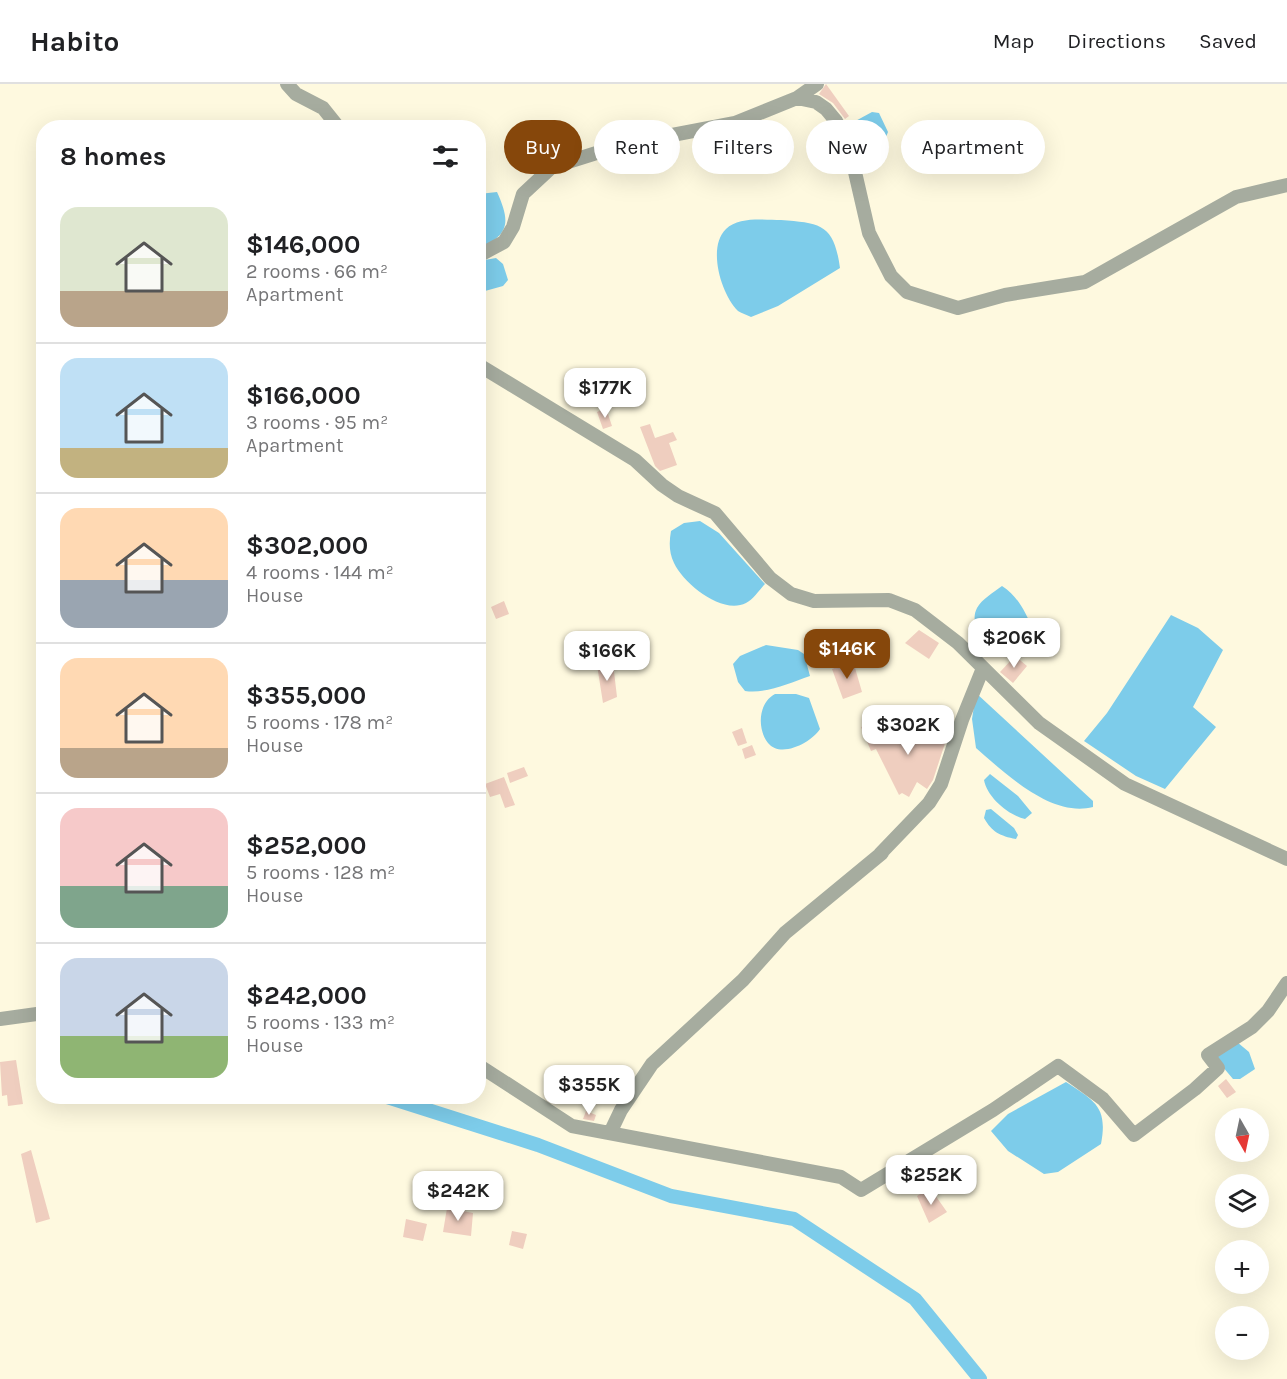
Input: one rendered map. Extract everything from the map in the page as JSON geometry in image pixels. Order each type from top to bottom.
[{"type":"street","points":[[287,84],[296,94],[323,108],[333,120]]},
{"type":"street","points":[[486,252],[504,243],[513,227],[523,194],[552,167],[646,139],[735,123],[797,98],[817,84]]},
{"type":"street","points":[[797,98],[816,102],[826,109],[845,138],[849,146],[869,233],[891,276],[907,292],[958,308],[1005,295],[1085,282],[1236,197],[1287,185]]},
{"type":"street","points":[[486,369],[635,460],[678,496],[715,513],[770,578],[791,594],[814,601],[889,600],[915,610],[958,643],[1039,723],[1125,783],[1287,859]]},
{"type":"street","points":[[610,1133],[621,1110],[652,1064],[743,980],[785,933],[881,853],[929,803],[941,784],[962,720],[983,668]]},
{"type":"street","points":[[486,1070],[572,1126],[841,1178],[861,1190],[993,1110],[1058,1066],[1102,1100],[1134,1135],[1218,1068],[1208,1055],[1252,1027],[1268,1011],[1287,983]]},
{"type":"street","points":[[0,1020],[36,1013]]},
{"type":"water","points":[[872,112],[879,113],[882,120],[857,120]]},
{"type":"water","points":[[497,192],[505,220],[502,233],[486,246],[486,193]]},
{"type":"water","points":[[745,220],[807,223],[824,229],[834,243],[840,268],[778,306],[751,317],[738,311],[726,294],[718,270],[717,247],[720,237],[731,225]]},
{"type":"water","points":[[496,258],[503,264],[508,280],[503,286],[486,291],[486,260]]},
{"type":"water","points":[[700,521],[719,533],[765,584],[749,602],[736,606],[715,601],[686,580],[674,563],[670,547],[671,531],[684,523]]},
{"type":"water","points":[[1002,586],[1017,600],[1033,630],[1001,654],[990,647],[980,635],[975,615],[982,602]]},
{"type":"water","points":[[1171,615],[1198,628],[1223,650],[1193,707],[1216,727],[1165,789],[1136,776],[1084,741],[1107,713]]},
{"type":"water","points":[[766,645],[798,650],[804,654],[810,676],[770,689],[745,691],[738,682],[733,664],[740,656]]},
{"type":"water","points":[[976,693],[1093,801],[1093,807],[1077,809],[1045,800],[1015,781],[976,748],[972,719]]},
{"type":"water","points":[[775,694],[796,694],[809,698],[820,729],[816,734],[796,747],[788,749],[774,748],[768,743],[762,731],[762,710],[769,698]]},
{"type":"water","points":[[990,774],[1018,796],[1032,813],[1025,819],[1012,814],[999,804],[989,793],[984,780]]},
{"type":"water","points":[[991,809],[1014,828],[1018,835],[1016,839],[1001,835],[990,827],[984,818],[986,810]]},
{"type":"water","points":[[1237,1042],[1249,1052],[1255,1069],[1240,1079],[1233,1079],[1217,1060],[1217,1055]]},
{"type":"water","points":[[1066,1082],[1092,1100],[1101,1113],[1103,1131],[1101,1144],[1058,1172],[1044,1174],[1008,1151],[991,1131],[1008,1114]]},
{"type":"building","points":[[826,84],[849,116],[845,119],[833,103],[819,94]]},
{"type":"building","points":[[606,408],[612,426],[603,429],[597,412]]},
{"type":"building","points":[[650,424],[655,438],[673,432],[677,440],[669,443],[677,465],[660,471],[655,466],[640,427]]},
{"type":"building","points":[[504,601],[509,614],[496,619],[491,607]]},
{"type":"building","points":[[919,630],[939,643],[929,659],[905,643]]},
{"type":"building","points":[[1015,656],[1027,666],[1013,683],[1000,672]]},
{"type":"building","points":[[853,661],[862,692],[843,699],[832,669]]},
{"type":"building","points":[[613,663],[617,697],[603,703],[597,665]]},
{"type":"building","points":[[876,721],[883,739],[888,736],[891,741],[906,730],[914,740],[920,729],[934,737],[937,727],[949,731],[933,780],[927,789],[917,782],[909,797],[902,793],[899,795],[876,749],[871,751],[861,727]]},
{"type":"building","points":[[742,728],[747,743],[738,746],[732,732]]},
{"type":"building","points":[[752,745],[756,755],[745,759],[742,749]]},
{"type":"building","points":[[524,767],[528,776],[510,783],[507,773]]},
{"type":"building","points":[[504,777],[515,805],[505,808],[500,794],[490,797],[486,784]]},
{"type":"building","points":[[16,1060],[23,1104],[8,1106],[7,1095],[2,1096],[0,1062]]},
{"type":"building","points":[[1226,1079],[1236,1092],[1227,1098],[1218,1086]]},
{"type":"building","points":[[586,1111],[596,1115],[594,1121],[583,1119]]},
{"type":"building","points":[[31,1150],[50,1219],[36,1223],[21,1154]]},
{"type":"building","points":[[926,1190],[931,1197],[935,1195],[947,1212],[929,1223],[917,1196]]},
{"type":"building","points":[[447,1208],[473,1213],[471,1236],[443,1232]]},
{"type":"building","points":[[406,1219],[427,1224],[423,1241],[403,1237]]},
{"type":"building","points":[[512,1231],[527,1234],[523,1249],[509,1245]]},
{"type":"waterway","points":[[409,1104],[538,1145],[671,1196],[794,1219],[915,1299],[980,1379]]}]
